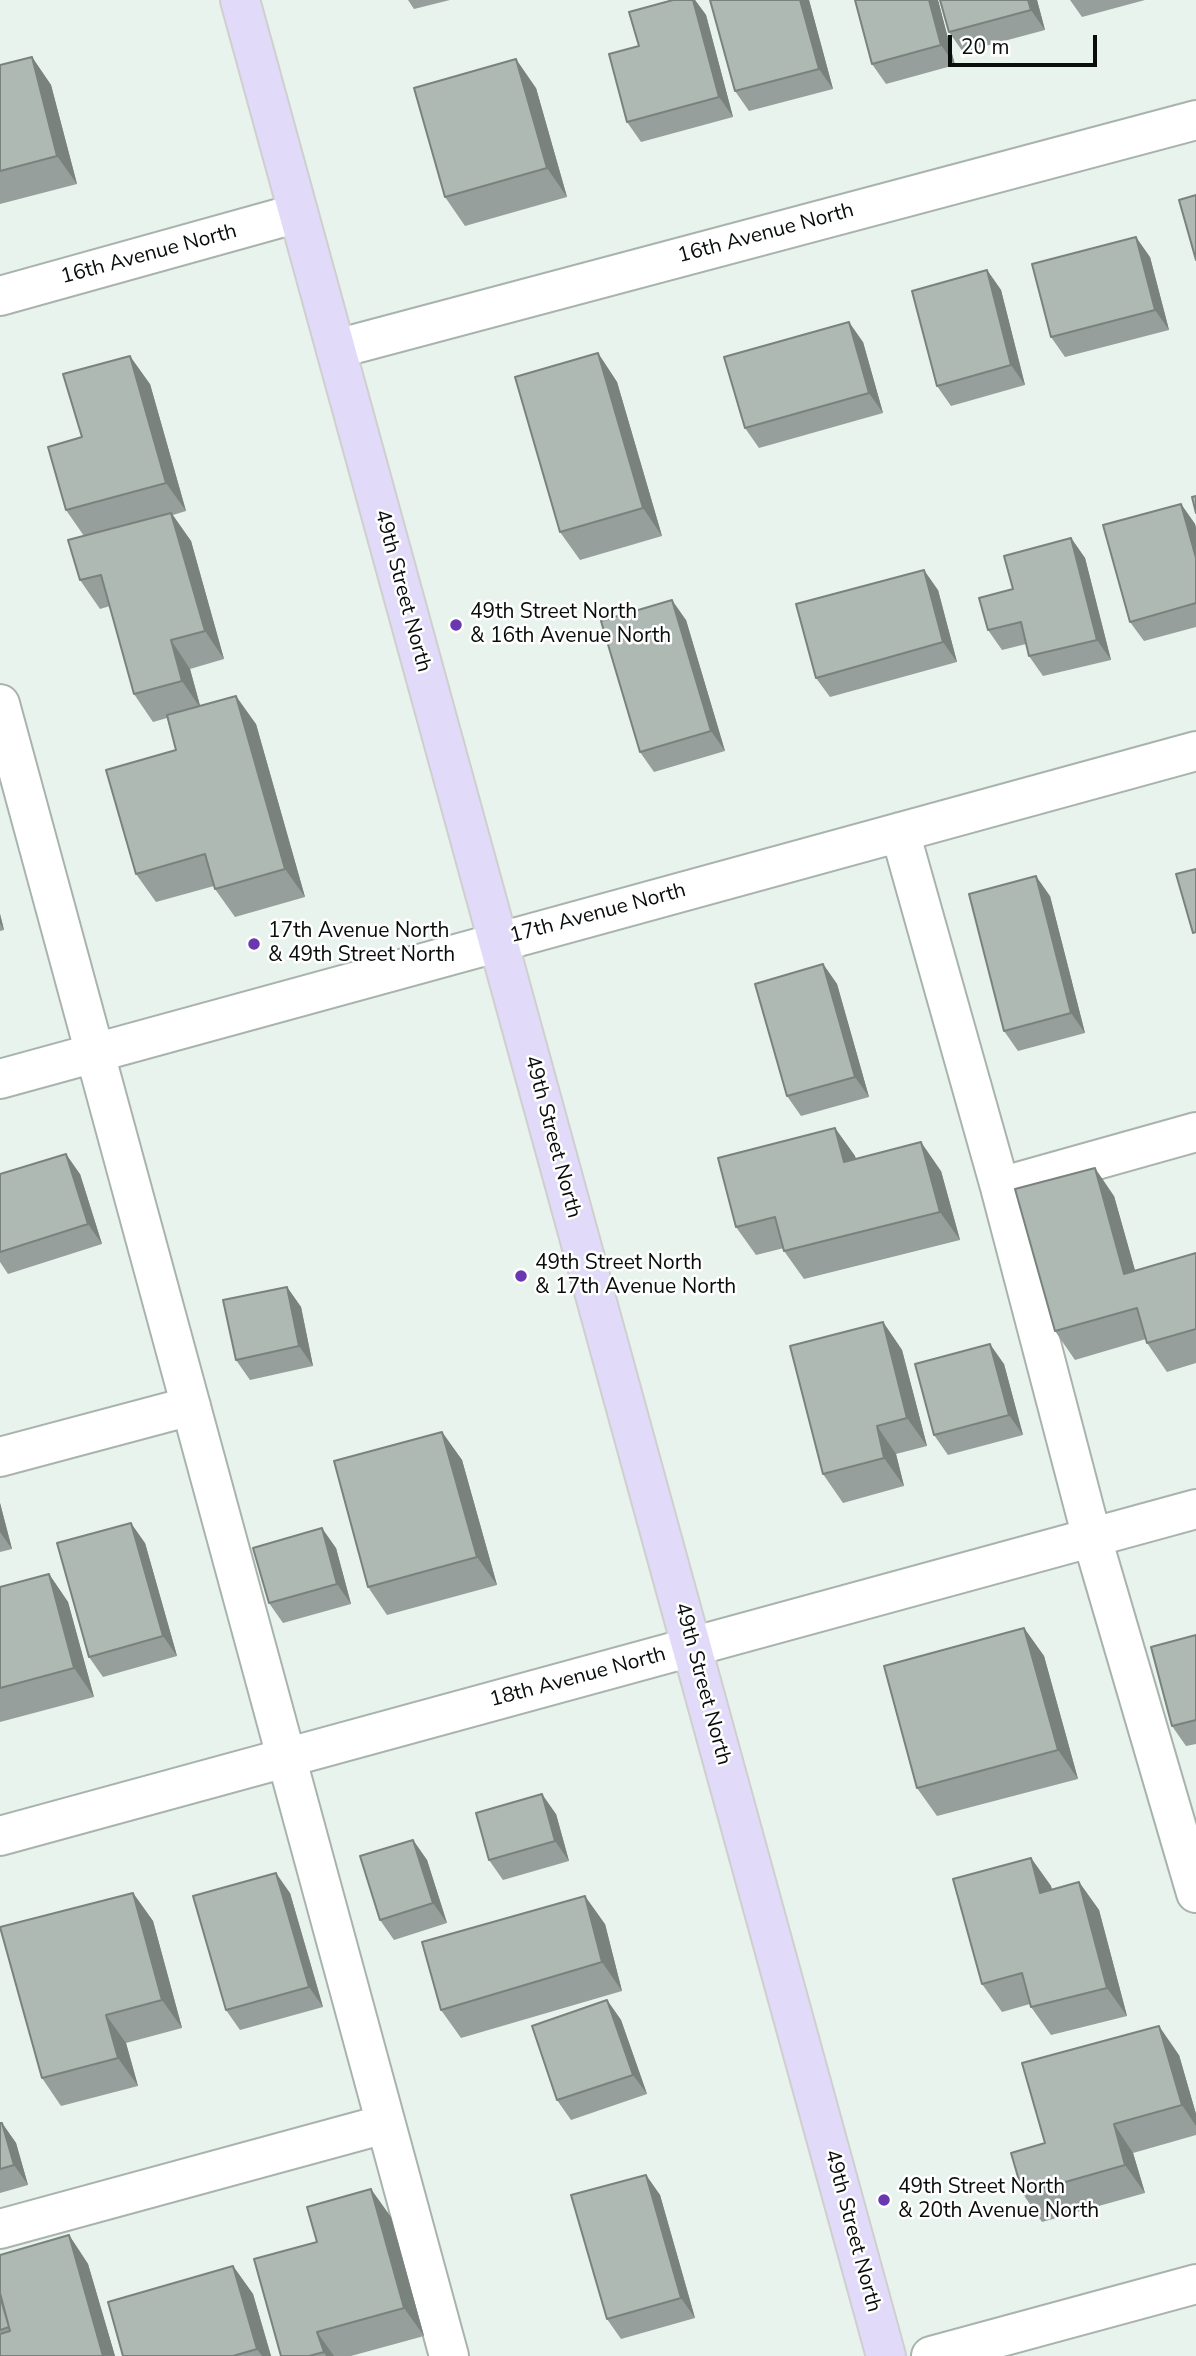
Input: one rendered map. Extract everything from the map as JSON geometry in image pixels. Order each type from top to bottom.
[{"type":"main road","name":"49th Street North","points":[[240,0],[887,2356]]},
{"type":"street","name":"16th Avenue North","points":[[336,349],[1196,120]]},
{"type":"street","name":"16th Avenue North","points":[[0,296],[298,213]]},
{"type":"street","points":[[0,704],[449,2356]]},
{"type":"street","name":"17th Avenue North","points":[[0,1079],[1196,751]]},
{"type":"street","points":[[900,832],[1000,1187],[1092,1538],[1196,1893]]},
{"type":"street","points":[[1000,1187],[1196,1132]]},
{"type":"street","points":[[0,1457],[191,1406]]},
{"type":"street","name":"18th Avenue North","points":[[0,1836],[1196,1509]]},
{"type":"street","points":[[0,2229],[386,2124]]},
{"type":"street","points":[[930,2356],[1196,2284]]},
{"type":"building","points":[[673,0],[693,0],[719,97],[627,122],[609,54],[639,46],[629,12]]},
{"type":"building","points":[[710,0],[800,0],[819,69],[735,91]]},
{"type":"building","points":[[855,0],[929,0],[941,45],[872,64]]},
{"type":"building","points":[[940,0],[1028,0],[1031,10],[949,32]]},
{"type":"building","points":[[32,57],[57,156],[0,171],[0,65]]},
{"type":"building","points":[[516,59],[547,168],[445,197],[414,88]]},
{"type":"building","points":[[1196,195],[1196,260],[1179,200]]},
{"type":"building","points":[[1136,237],[1155,310],[1051,337],[1032,264]]},
{"type":"building","points":[[987,270],[1011,365],[937,386],[912,291]]},
{"type":"building","points":[[849,322],[869,393],[745,428],[724,357]]},
{"type":"building","points":[[598,353],[643,508],[560,532],[515,377]]},
{"type":"building","points":[[130,356],[166,483],[66,510],[48,447],[82,437],[63,374]]},
{"type":"building","points":[[1196,496],[1196,513],[1192,497]]},
{"type":"building","points":[[1181,504],[1196,558],[1196,603],[1130,622],[1103,525]]},
{"type":"building","points":[[171,513],[205,631],[171,640],[182,681],[134,694],[101,575],[80,580],[68,540]]},
{"type":"building","points":[[1071,538],[1097,640],[1029,656],[1021,622],[988,630],[979,598],[1013,589],[1004,556]]},
{"type":"building","points":[[924,570],[943,642],[816,678],[796,604]]},
{"type":"building","points":[[672,600],[711,731],[640,752],[601,621]]},
{"type":"building","points":[[236,696],[285,869],[215,889],[205,854],[136,874],[106,770],[176,750],[167,715]]},
{"type":"building","points":[[1196,869],[1196,932],[1193,933],[1176,874]]},
{"type":"building","points":[[1036,876],[1071,1013],[1004,1031],[969,894]]},
{"type":"building","points":[[823,964],[855,1077],[787,1096],[755,984]]},
{"type":"building","points":[[835,1128],[844,1162],[921,1142],[940,1212],[784,1251],[775,1217],[736,1227],[718,1158]]},
{"type":"building","points":[[66,1154],[88,1224],[0,1252],[0,1174]]},
{"type":"building","points":[[1095,1168],[1124,1274],[1196,1253],[1196,1329],[1147,1343],[1137,1308],[1055,1331],[1015,1189]]},
{"type":"building","points":[[287,1287],[299,1346],[236,1360],[223,1300]]},
{"type":"building","points":[[883,1322],[907,1418],[877,1426],[884,1458],[823,1474],[790,1346]]},
{"type":"building","points":[[990,1344],[1009,1415],[934,1435],[915,1364]]},
{"type":"building","points":[[442,1432],[477,1557],[368,1587],[334,1461]]},
{"type":"building","points":[[131,1523],[163,1636],[89,1657],[57,1543]]},
{"type":"building","points":[[322,1528],[337,1584],[269,1603],[253,1548]]},
{"type":"building","points":[[49,1574],[74,1668],[0,1688],[0,1587]]},
{"type":"building","points":[[1024,1628],[1058,1750],[917,1788],[884,1666]]},
{"type":"building","points":[[1196,1635],[1196,1720],[1172,1726],[1151,1647]]},
{"type":"building","points":[[542,1794],[555,1841],[489,1860],[476,1813]]},
{"type":"building","points":[[413,1840],[433,1903],[380,1920],[360,1856]]},
{"type":"building","points":[[1031,1858],[1040,1893],[1079,1882],[1107,1988],[1031,2007],[1022,1973],[982,1984],[953,1879]]},
{"type":"building","points":[[276,1873],[309,1987],[226,2010],[193,1896]]},
{"type":"building","points":[[133,1893],[162,2000],[106,2015],[118,2058],[42,2078],[0,1927]]},
{"type":"building","points":[[585,1896],[602,1962],[441,2010],[422,1942]]},
{"type":"building","points":[[607,2000],[633,2075],[557,2100],[532,2026]]},
{"type":"building","points":[[1159,2026],[1182,2105],[1114,2124],[1125,2165],[1023,2194],[1011,2153],[1045,2143],[1022,2063]]},
{"type":"building","points":[[0,2123],[14,2165],[0,2169]]},
{"type":"building","points":[[646,2175],[681,2298],[607,2319],[571,2195]]},
{"type":"building","points":[[371,2189],[404,2308],[317,2332],[324,2352],[309,2356],[281,2356],[254,2259],[317,2242],[307,2207]]},
{"type":"building","points":[[69,2235],[103,2356],[0,2356],[0,2334],[10,2331],[0,2293],[0,2255]]},
{"type":"building","points":[[233,2266],[257,2349],[233,2356],[123,2356],[108,2302]]},
{"type":"building","points":[[0,2296],[9,2327],[0,2330]]},
{"type":"place","name":"49th Street North & 16th Avenue North","points":[[456,625]]},
{"type":"place","name":"17th Avenue North & 49th Street North","points":[[254,944]]},
{"type":"place","name":"49th Street North & 17th Avenue North","points":[[521,1276]]},
{"type":"place","name":"49th Street North & 20th Avenue North","points":[[884,2200]]}]
